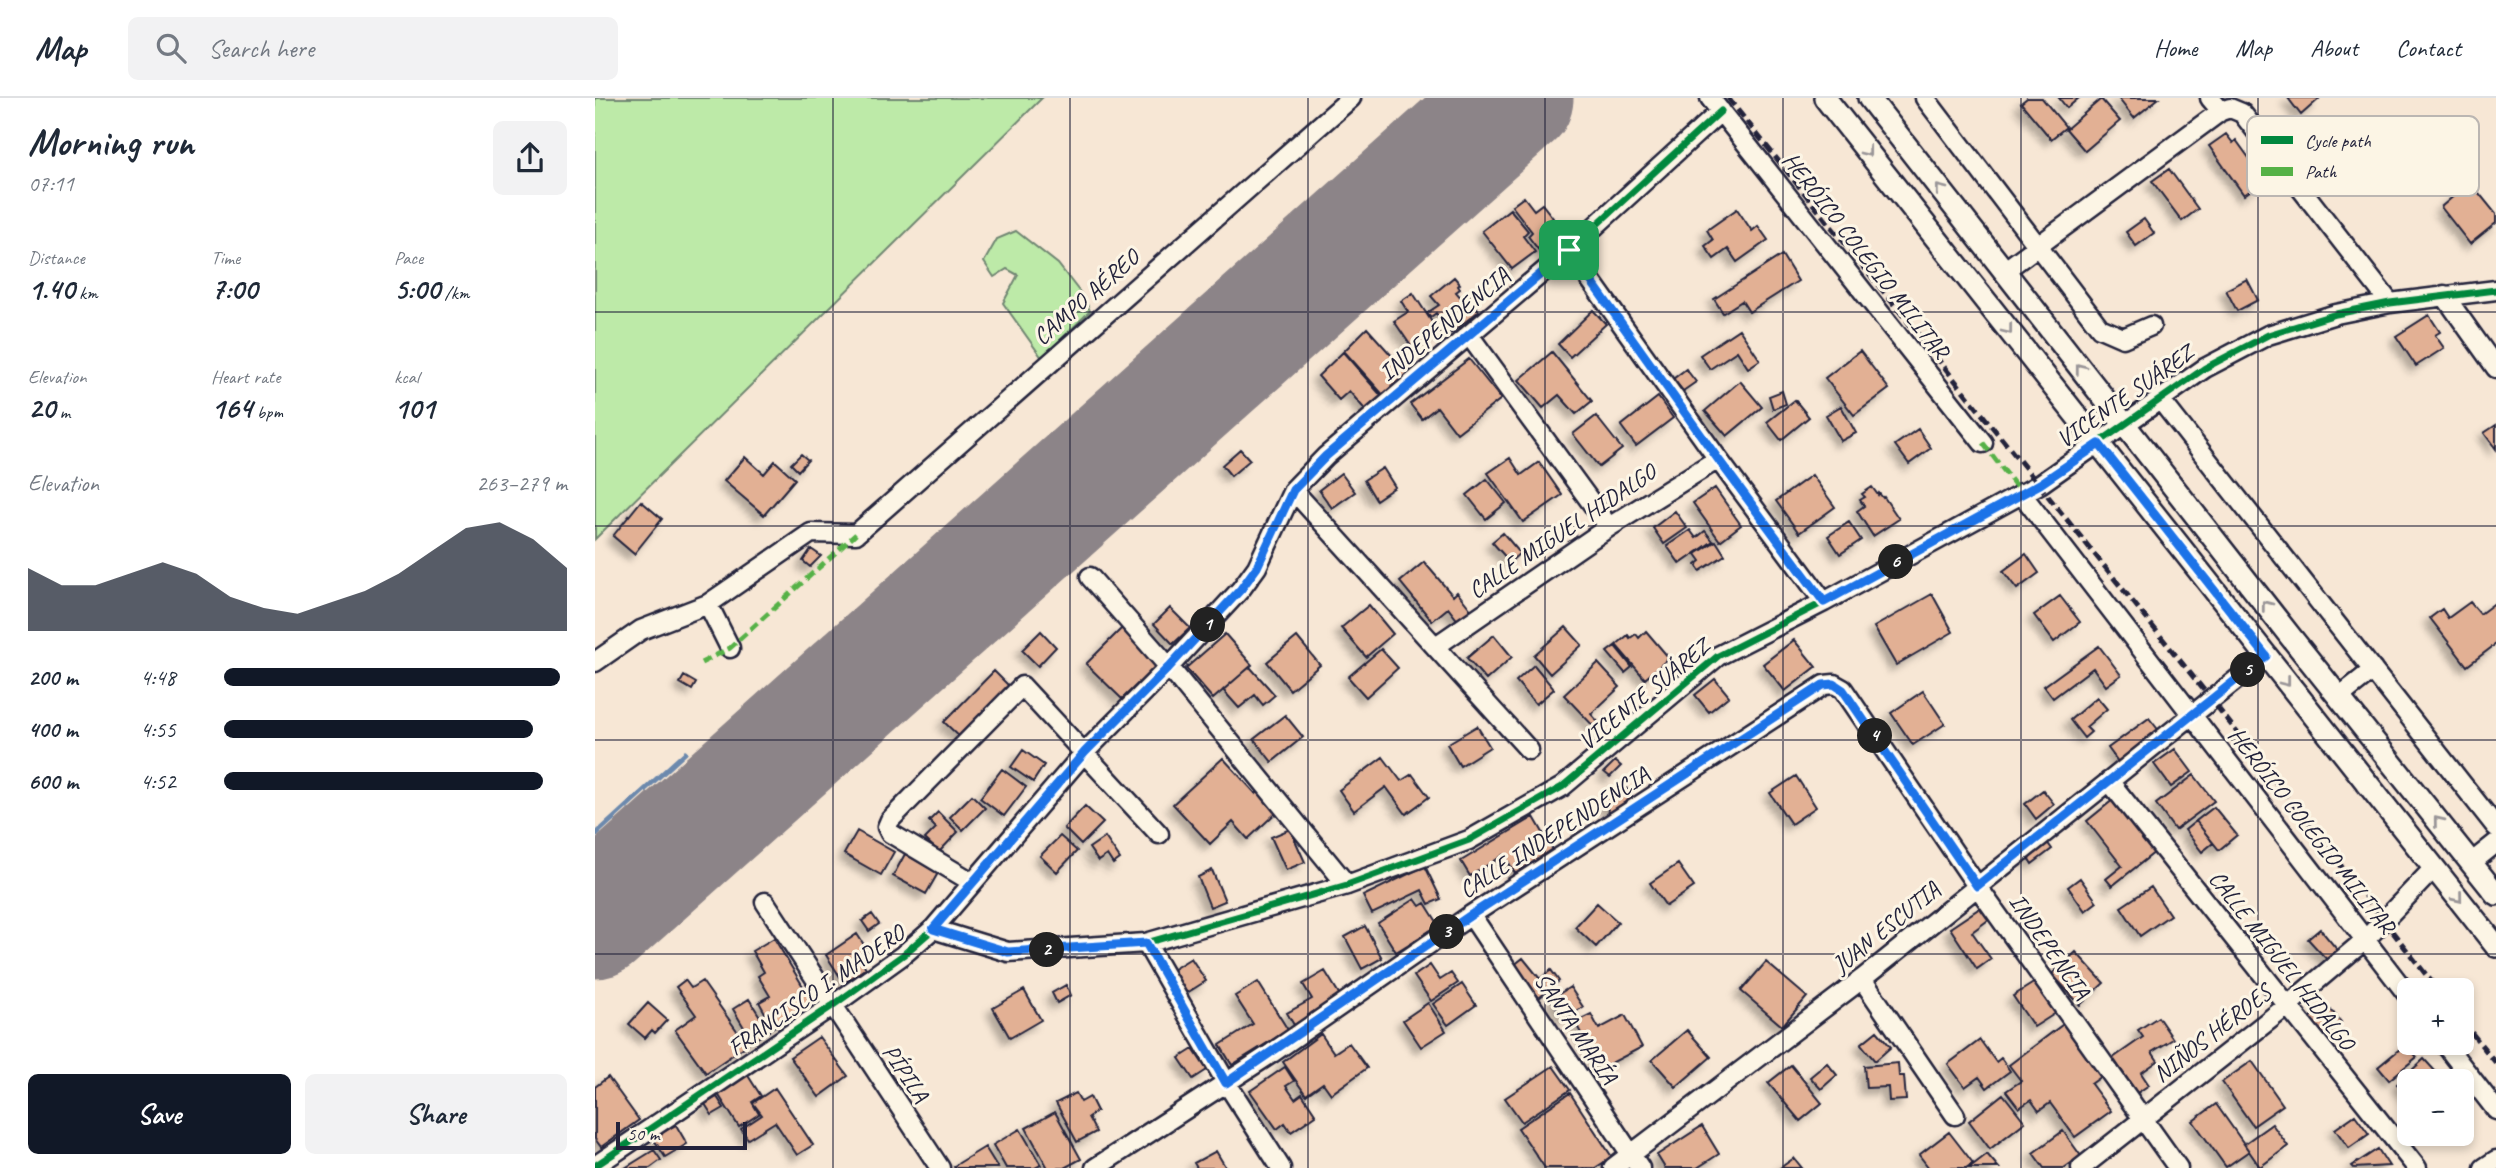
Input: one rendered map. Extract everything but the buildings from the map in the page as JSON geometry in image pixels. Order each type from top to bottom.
[{"type":"main road","points":[[1825,98],[2496,946]]},
{"type":"main road","points":[[1868,98],[2496,894]]},
{"type":"street","name":"CAMPO AÉREO","points":[[708,604],[811,533],[856,534],[1350,98]]},
{"type":"street","points":[[1924,98],[2100,328],[2123,338],[2151,326]]},
{"type":"street","name":"INDEPENDENCIA","points":[[1293,490],[1326,456],[1569,250],[1715,104]]},
{"type":"street","name":"HERÓICO COLEGIO MILITAR","points":[[1715,104],[1983,443]]},
{"type":"street","points":[[2004,271],[2215,105],[2242,113],[2247,119]]},
{"type":"street","points":[[2307,196],[2390,303]]},
{"type":"street","points":[[1569,250],[1824,602]]},
{"type":"street","name":"VICENTE SUÁREZ","points":[[933,929],[1008,952],[1146,943],[1347,884],[1469,840],[1562,787],[1718,656],[1824,602],[2040,484],[2205,368],[2268,335],[2336,314],[2390,303],[2496,290]]},
{"type":"street","points":[[2444,295],[2496,368]]},
{"type":"street","points":[[1469,335],[1609,527]]},
{"type":"street","points":[[2159,398],[2496,827]]},
{"type":"street","name":"CALLE MIGUEL HIDALGO","points":[[1436,646],[1609,527],[1718,459]]},
{"type":"street","points":[[1293,490],[1529,750]]},
{"type":"street","name":"FRANCISCO I. MADERO","points":[[595,1167],[832,1006],[903,955],[933,929],[1085,752],[1241,589],[1257,567],[1293,490]]},
{"type":"street","name":"HERÓICO COLEGIO MILITAR","points":[[2021,493],[2397,981]]},
{"type":"street","points":[[1090,577],[1169,667],[1347,884]]},
{"type":"street","points":[[595,662],[641,630],[708,604],[730,648]]},
{"type":"street","name":"JUAN ESCUTIA","points":[[1613,1168],[1636,1161],[2266,656]]},
{"type":"street","points":[[2339,697],[2372,670]]},
{"type":"street","name":"INDEPENCIA","points":[[1834,684],[1843,690],[1977,886],[2178,1168]]},
{"type":"street","name":"CALLE INDEPENDENCIA","points":[[1095,1168],[1226,1083],[1471,915],[1823,685],[1834,684]]},
{"type":"street","points":[[972,883],[890,833],[887,827],[890,820],[1022,686],[1159,834]]},
{"type":"street","name":"CALLE MIGUEL HIDALGO","points":[[2109,781],[2417,1168]]},
{"type":"street","points":[[2472,863],[2496,843]]},
{"type":"street","name":"NIÑOS HÉROES","points":[[2081,1168],[2287,1006],[2365,940],[2434,869]]},
{"type":"street","name":"PÍPILA","points":[[765,902],[940,1168]]},
{"type":"street","name":"SANTA MARÍA","points":[[1471,915],[1636,1161]]},
{"type":"street","points":[[1146,943],[1226,1083],[1280,1168]]},
{"type":"street","points":[[1862,979],[1955,1115]]},
{"type":"street","points":[[2453,1055],[2496,1110]]},
{"type":"street","points":[[2484,1168],[2496,1160]]},
{"type":"green space","points":[[595,98],[1042,98],[595,539]]},
{"type":"green space","points":[[1016,231],[1058,264],[1085,299],[1090,311],[1042,358],[1003,303],[1018,275],[1007,269],[994,277],[984,262],[997,239]]},
{"type":"waterway","points":[[595,835],[685,753]]},
{"type":"runway","points":[[595,919],[1514,98]]},
{"type":"railway","points":[[1728,98],[2211,699],[2429,978]]},
{"type":"railway","points":[[2474,1036],[2496,1063]]},
{"type":"marked path","points":[[1983,443],[2021,493]]},
{"type":"marked path","points":[[701,663],[730,648],[856,534]]},
{"type":"cycle path","points":[[595,1166],[832,1006],[903,955],[933,929],[1085,752],[1241,589],[1257,567],[1293,490],[1326,456],[1569,250],[1721,111]]},
{"type":"cycle path","points":[[933,929],[1008,952],[1146,943],[1347,885],[1469,840],[1562,787],[1718,656],[1824,602],[2040,484],[2205,368],[2268,335],[2336,314],[2390,303],[2496,290]]},
{"type":"route","points":[[1569,250],[1824,602],[2040,484],[2099,444],[2266,656],[1977,886],[1843,690],[1834,684],[1823,685],[1471,915],[1226,1083],[1146,943],[1008,952],[933,929],[1085,752],[1241,589],[1257,567],[1293,490],[1326,456],[1569,250]]}]
